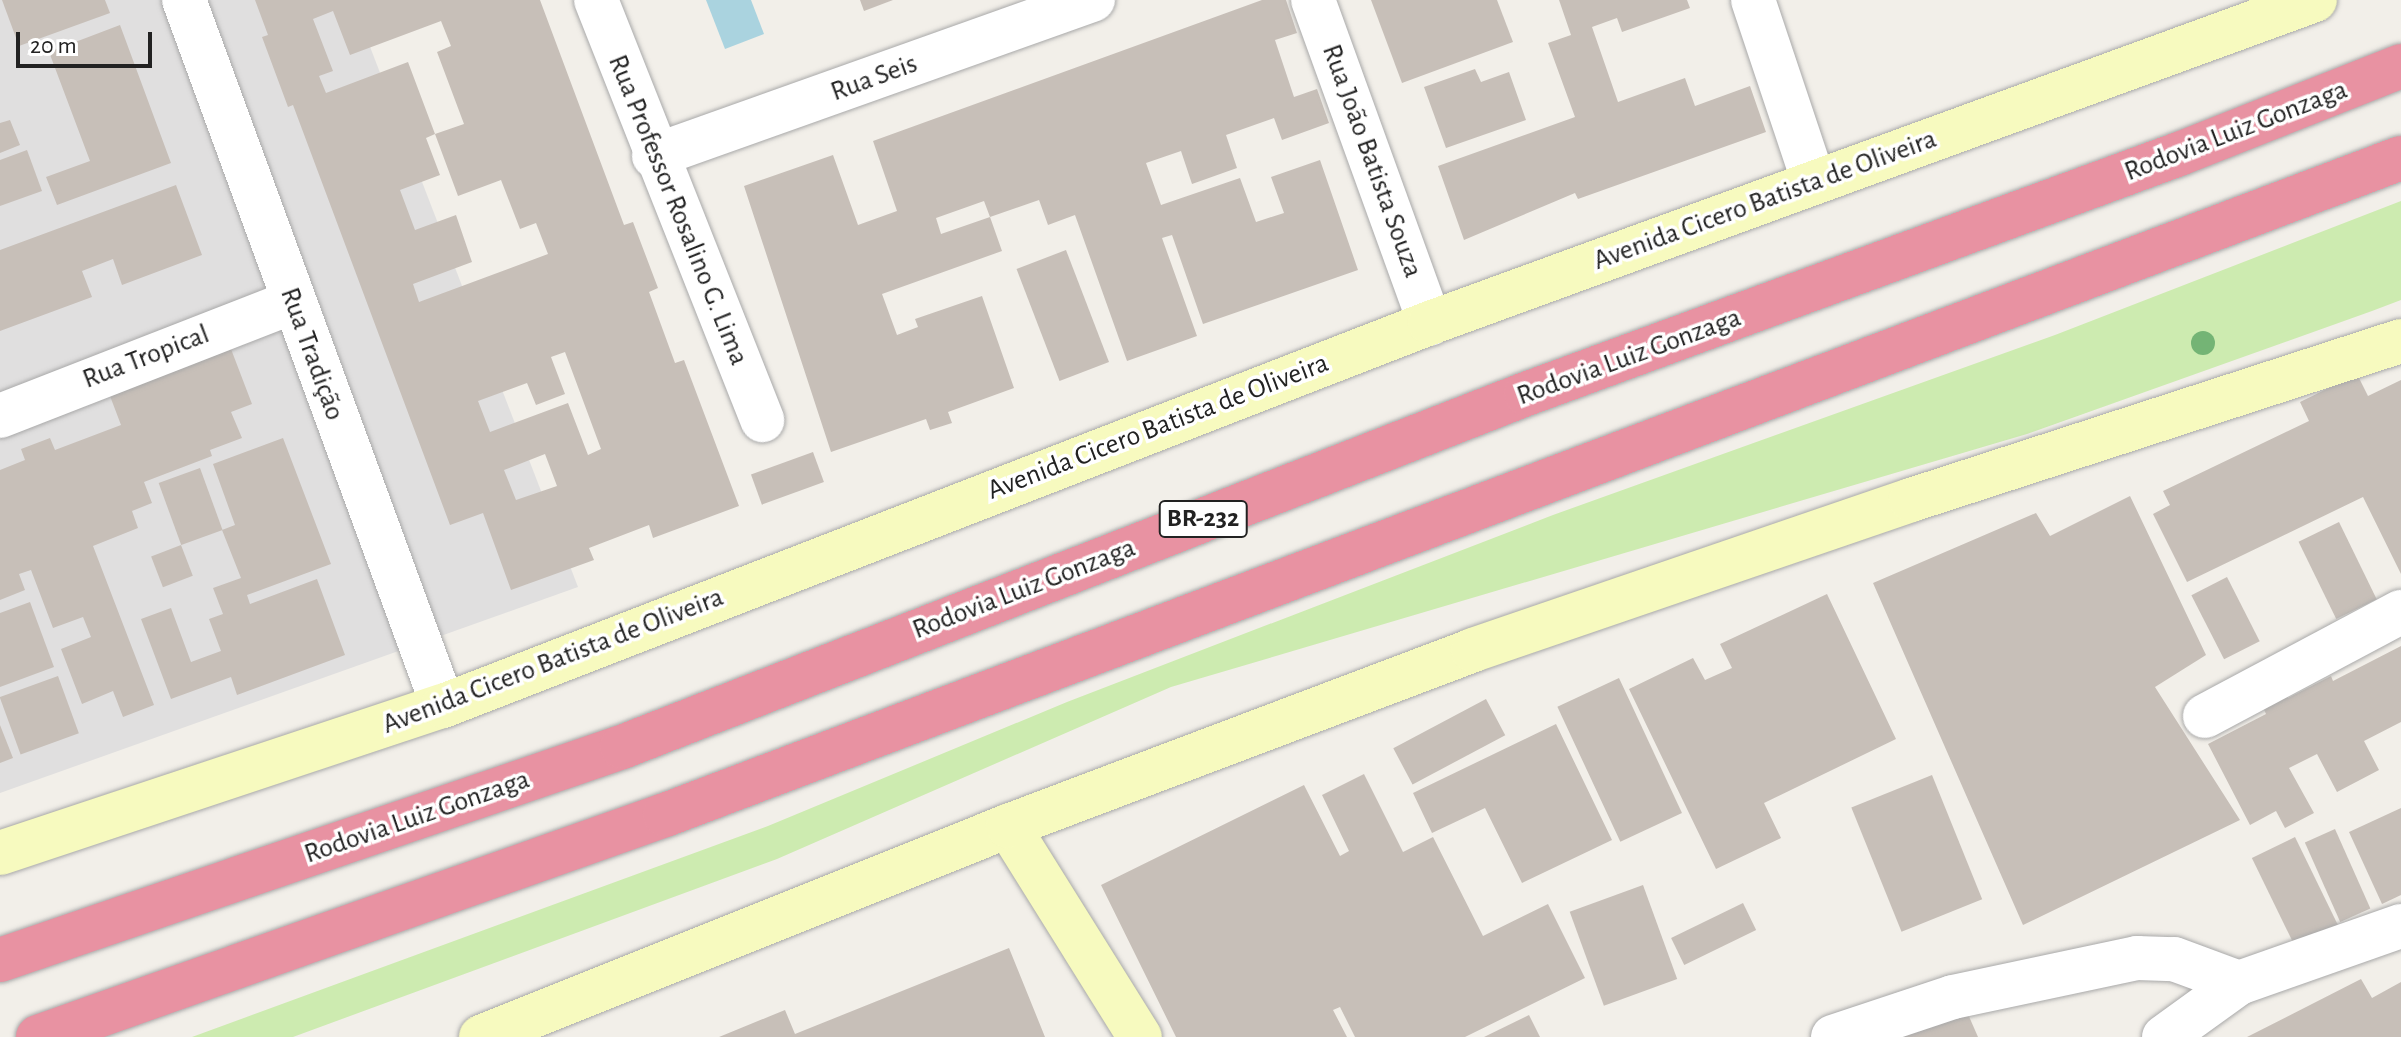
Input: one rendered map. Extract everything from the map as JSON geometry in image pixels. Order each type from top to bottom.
[{"type":"highway","name":"Rodovia Luiz Gonzaga","points":[[0,960],[622,747],[1497,405],[2164,160],[2401,66]]},
{"type":"highway","points":[[38,1037],[665,815],[2401,158]]},
{"type":"main road","name":"Avenida Cicero Batista de Oliveira","points":[[0,853],[443,706],[1430,323],[2315,0]]},
{"type":"main road","points":[[481,1037],[1008,826],[1473,650],[1911,500],[2401,341]]},
{"type":"main road","points":[[1008,826],[1140,1037]]},
{"type":"street","name":"Rua Tradição","points":[[184,0],[292,302],[443,706]]},
{"type":"street","name":"Rua Professor Rosalino G. Lima","points":[[596,0],[654,156],[762,420]]},
{"type":"street","name":"Rua Seis","points":[[654,156],[1093,0]]},
{"type":"street","name":"Rua João Batista Souza","points":[[1313,0],[1430,323]]},
{"type":"street","points":[[1753,0],[1814,182]]},
{"type":"street","name":"Rua Tropical","points":[[0,416],[292,302]]},
{"type":"street","points":[[2205,716],[2401,612]]},
{"type":"street","points":[[2164,1037],[2239,983],[2401,926]]},
{"type":"street","points":[[1833,1037],[1953,997],[2137,958],[2174,959],[2239,983]]},
{"type":"shaded area","points":[[0,0],[352,0],[578,587],[0,793]]},
{"type":"green space","points":[[2401,201],[2401,300],[2372,311],[2027,434],[1171,687],[777,859],[293,1037],[192,1037],[768,826],[1067,702],[1553,515],[2055,335]]},
{"type":"water","points":[[706,0],[751,0],[764,34],[725,49]]},
{"type":"building","points":[[2,0],[105,0],[110,13],[19,46]]},
{"type":"building","points":[[255,0],[540,0],[624,225],[633,222],[658,288],[649,292],[675,363],[684,360],[739,506],[653,538],[649,525],[589,548],[594,560],[511,590],[483,513],[450,525],[293,105],[288,107],[262,37],[268,35]],"holes":[[[333,11],[350,55],[441,21],[451,46],[437,52],[464,124],[435,134],[408,62],[326,93],[319,76],[333,71],[313,19]],[[435,134],[458,196],[501,180],[520,229],[536,223],[548,254],[419,302],[413,284],[472,262],[456,215],[415,230],[400,190],[440,175],[426,138]],[[565,352],[601,449],[588,455],[568,403],[490,432],[478,401],[527,383],[536,405],[565,394],[551,357]],[[545,454],[557,486],[516,500],[504,470]]]},
{"type":"building","points":[[860,0],[893,0],[864,11]]},
{"type":"building","points":[[1262,0],[1286,0],[1297,33],[1275,40],[1294,97],[1317,89],[1329,123],[1282,140],[1274,118],[1226,135],[1237,168],[1192,184],[1181,151],[1146,163],[1161,205],[1240,178],[1256,222],[1284,213],[1271,177],[1320,160],[1358,270],[1203,324],[1172,235],[1162,238],[1197,336],[1127,361],[1075,215],[1048,225],[1039,200],[990,217],[1002,251],[882,294],[897,335],[918,327],[915,319],[982,296],[1014,388],[948,412],[952,423],[930,430],[926,419],[831,452],[744,186],[833,155],[858,225],[897,211],[873,141]],"holes":[[[984,201],[990,217],[941,234],[936,218]]]},
{"type":"building","points":[[1371,0],[1497,0],[1513,42],[1402,83]]},
{"type":"building","points":[[1559,0],[1687,0],[1690,8],[1622,32],[1617,18],[1592,27],[1618,102],[1685,78],[1695,106],[1750,86],[1766,132],[1578,199],[1575,193],[1464,240],[1438,166],[1575,117],[1548,43],[1571,35]]},
{"type":"building","points":[[120,25],[171,163],[57,205],[46,177],[90,161],[49,52]]},
{"type":"building","points":[[1475,69],[1481,82],[1509,72],[1526,120],[1446,148],[1424,87]]},
{"type":"building","points":[[10,120],[20,145],[0,153],[0,123]]},
{"type":"building","points":[[27,150],[42,191],[0,206],[0,160]]},
{"type":"building","points":[[176,185],[202,255],[122,285],[113,259],[82,271],[92,297],[0,331],[0,250]]},
{"type":"building","points":[[1066,250],[1109,362],[1060,381],[1017,269]]},
{"type":"building","points":[[231,349],[252,404],[231,412],[242,438],[210,450],[212,456],[144,482],[152,503],[132,511],[138,528],[93,546],[154,705],[123,717],[113,691],[82,704],[61,649],[91,637],[83,617],[53,628],[31,570],[19,574],[25,590],[0,600],[0,470],[25,460],[21,449],[50,438],[55,450],[121,425],[110,396]]},
{"type":"building","points":[[2357,374],[2368,396],[2401,380],[2401,574],[2363,497],[2187,582],[2153,514],[2170,505],[2163,491],[2309,421],[2300,402]]},
{"type":"building","points":[[283,438],[331,564],[247,595],[250,604],[317,579],[345,655],[237,695],[231,677],[171,699],[141,619],[171,608],[191,662],[221,651],[209,619],[223,614],[213,588],[241,578],[222,530],[235,525],[213,464]]},
{"type":"building","points":[[813,452],[824,482],[762,505],[751,475]]},
{"type":"building","points":[[200,468],[223,530],[181,545],[159,483]]},
{"type":"building","points":[[2130,496],[2206,655],[2155,687],[2240,820],[2023,925],[1873,583],[2036,513],[2050,536]]},
{"type":"building","points":[[2339,522],[2377,599],[2336,619],[2299,542]]},
{"type":"building","points":[[181,545],[193,576],[163,587],[151,556]]},
{"type":"building","points":[[2227,577],[2260,641],[2224,659],[2191,595]]},
{"type":"building","points":[[1827,594],[1896,739],[1764,803],[1781,838],[1716,869],[1629,689],[1693,658],[1705,680],[1732,668],[1720,644]]},
{"type":"building","points":[[30,602],[54,667],[0,687],[0,613]]},
{"type":"building","points":[[2401,646],[2401,722],[2364,741],[2379,770],[2337,792],[2317,754],[2289,768],[2314,813],[2285,828],[2276,811],[2250,825],[2208,744],[2266,714],[2261,703],[2285,691],[2288,698],[2331,676],[2333,681]]},
{"type":"building","points":[[58,676],[79,733],[21,755],[0,697]]},
{"type":"building","points":[[1619,678],[1682,813],[1620,842],[1557,707]]},
{"type":"building","points":[[1486,699],[1505,735],[1413,784],[1393,748]]},
{"type":"building","points":[[1556,724],[1612,840],[1522,883],[1485,808],[1432,833],[1413,793]]},
{"type":"building","points":[[0,725],[13,758],[0,763]]},
{"type":"building","points":[[1364,774],[1403,852],[1433,837],[1483,936],[1548,904],[1585,978],[1465,1037],[1355,1037],[1340,1007],[1333,1010],[1347,1037],[1176,1037],[1101,885],[1304,785],[1340,856],[1349,851],[1322,795]]},
{"type":"building","points":[[1932,775],[1982,899],[1902,932],[1851,808]]},
{"type":"building","points":[[2401,808],[2401,895],[2382,904],[2349,832]]},
{"type":"building","points":[[2335,829],[2370,908],[2340,922],[2305,842]]},
{"type":"building","points":[[2295,837],[2338,926],[2295,947],[2252,858]]},
{"type":"building","points":[[1643,885],[1677,979],[1604,1006],[1570,912]]},
{"type":"building","points":[[1743,903],[1756,930],[1684,965],[1671,938]]},
{"type":"building","points":[[1009,948],[1045,1037],[719,1037],[785,1010],[795,1034]]},
{"type":"building","points":[[2361,979],[2372,998],[2401,982],[2401,1037],[2247,1037]]},
{"type":"building","points":[[1964,1005],[1978,1037],[1896,1037]]},
{"type":"building","points":[[1529,1015],[1540,1037],[1484,1037]]}]
